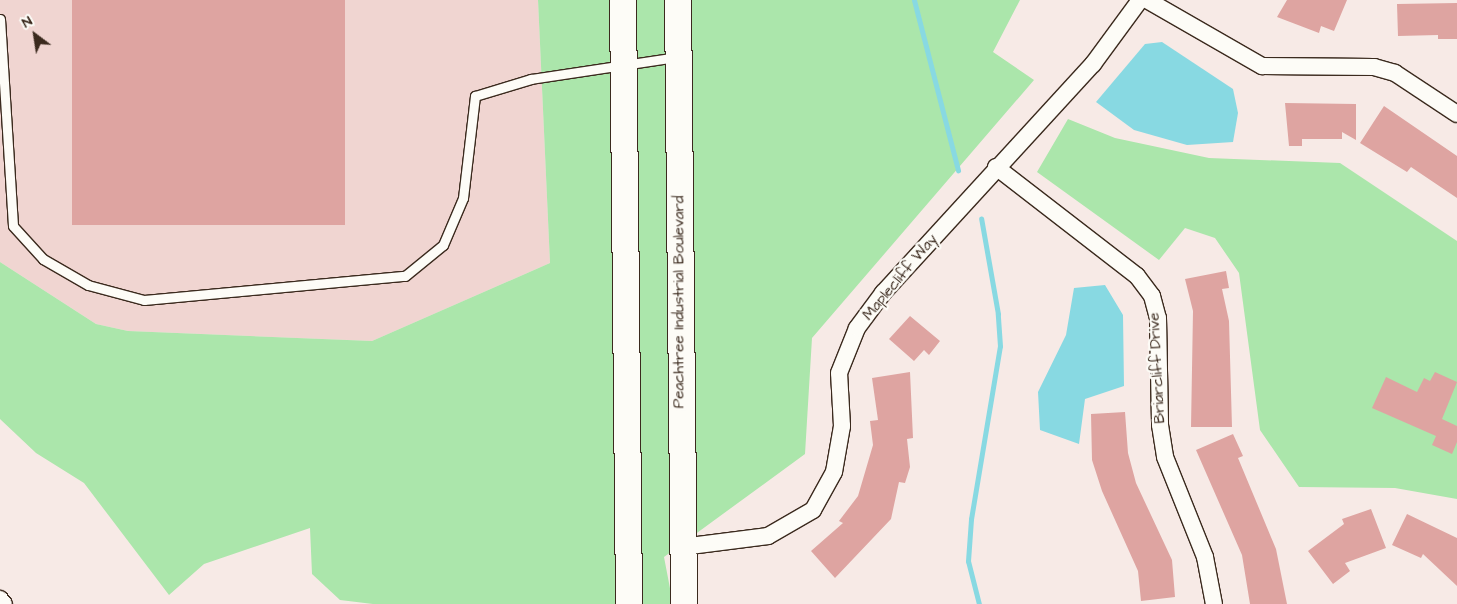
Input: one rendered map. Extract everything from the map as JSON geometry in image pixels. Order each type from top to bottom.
[{"type":"main road","points":[[623,0],[629,604]]},
{"type":"main road","name":"Peachtree Industrial Boulevard","points":[[678,0],[684,604]]},
{"type":"street","name":"Maplecliff Way","points":[[682,547],[768,536],[813,510],[834,472],[842,426],[839,372],[857,328],[883,293],[996,167],[1093,64],[1140,0]]},
{"type":"street","points":[[1147,0],[1262,66],[1374,67],[1395,73],[1457,114]]},
{"type":"street","name":"Briarcliff Drive","points":[[996,167],[1137,276],[1152,296],[1158,318],[1160,425],[1165,457],[1205,557],[1214,604]]},
{"type":"street","points":[[0,599],[4,604]]},
{"type":"lane","points":[[0,19],[13,226],[43,259],[81,280],[144,300],[405,276],[443,244],[463,198],[475,96],[531,79],[678,56]]},
{"type":"shaded area","points":[[0,0],[538,0],[550,263],[372,341],[128,331],[96,324],[0,262]]},
{"type":"green space","points":[[538,0],[1020,0],[993,52],[1034,80],[812,338],[805,454],[664,557],[673,604],[373,604],[340,600],[312,574],[310,528],[204,564],[169,595],[84,483],[36,453],[0,419],[0,262],[96,324],[128,331],[372,341],[550,263]]},
{"type":"green space","points":[[1068,119],[1115,138],[1209,158],[1340,163],[1457,241],[1457,499],[1395,488],[1299,487],[1260,430],[1239,273],[1215,238],[1185,228],[1159,260],[1037,172]]},
{"type":"water","points":[[1162,42],[1233,89],[1238,113],[1233,142],[1187,145],[1134,130],[1096,102],[1145,44]]},
{"type":"water","points":[[1105,285],[1123,315],[1124,386],[1085,399],[1079,444],[1040,430],[1038,392],[1066,335],[1074,288]]},
{"type":"building","points":[[72,0],[345,0],[345,225],[72,225]]},
{"type":"building","points":[[1287,0],[1347,0],[1334,31],[1321,26],[1319,33],[1277,17]]},
{"type":"building","points":[[1457,3],[1457,39],[1438,39],[1438,35],[1398,36],[1397,4]]},
{"type":"building","points":[[1285,103],[1356,104],[1356,140],[1342,132],[1342,139],[1302,139],[1302,146],[1289,146]]},
{"type":"building","points":[[1384,106],[1457,156],[1457,198],[1411,167],[1407,172],[1360,143]]},
{"type":"building","points":[[1226,271],[1229,288],[1222,289],[1229,321],[1232,427],[1191,427],[1193,311],[1185,279]]},
{"type":"building","points":[[910,316],[940,341],[929,355],[924,350],[914,361],[889,339]]},
{"type":"building","points":[[910,372],[913,438],[907,439],[910,467],[905,483],[899,482],[891,519],[835,578],[811,551],[843,523],[839,521],[858,496],[873,445],[870,421],[878,420],[872,378]]},
{"type":"building","points":[[1435,372],[1457,382],[1442,419],[1457,426],[1457,442],[1452,454],[1432,445],[1436,436],[1372,408],[1386,377],[1417,392],[1424,378],[1430,381]]},
{"type":"building","points":[[1125,412],[1128,453],[1136,483],[1172,560],[1175,597],[1141,601],[1138,571],[1102,491],[1092,460],[1091,414]]},
{"type":"building","points":[[1233,434],[1243,456],[1238,458],[1276,549],[1287,604],[1250,604],[1242,555],[1196,450]]},
{"type":"building","points":[[1371,509],[1386,548],[1345,563],[1350,571],[1333,584],[1308,551],[1344,524],[1342,519]]},
{"type":"building","points":[[1407,514],[1457,538],[1457,586],[1423,554],[1421,558],[1392,545]]},
{"type":"waterway","points":[[914,0],[958,170]]},
{"type":"waterway","points":[[979,604],[968,561],[971,519],[1000,346],[998,314],[981,218]]}]
